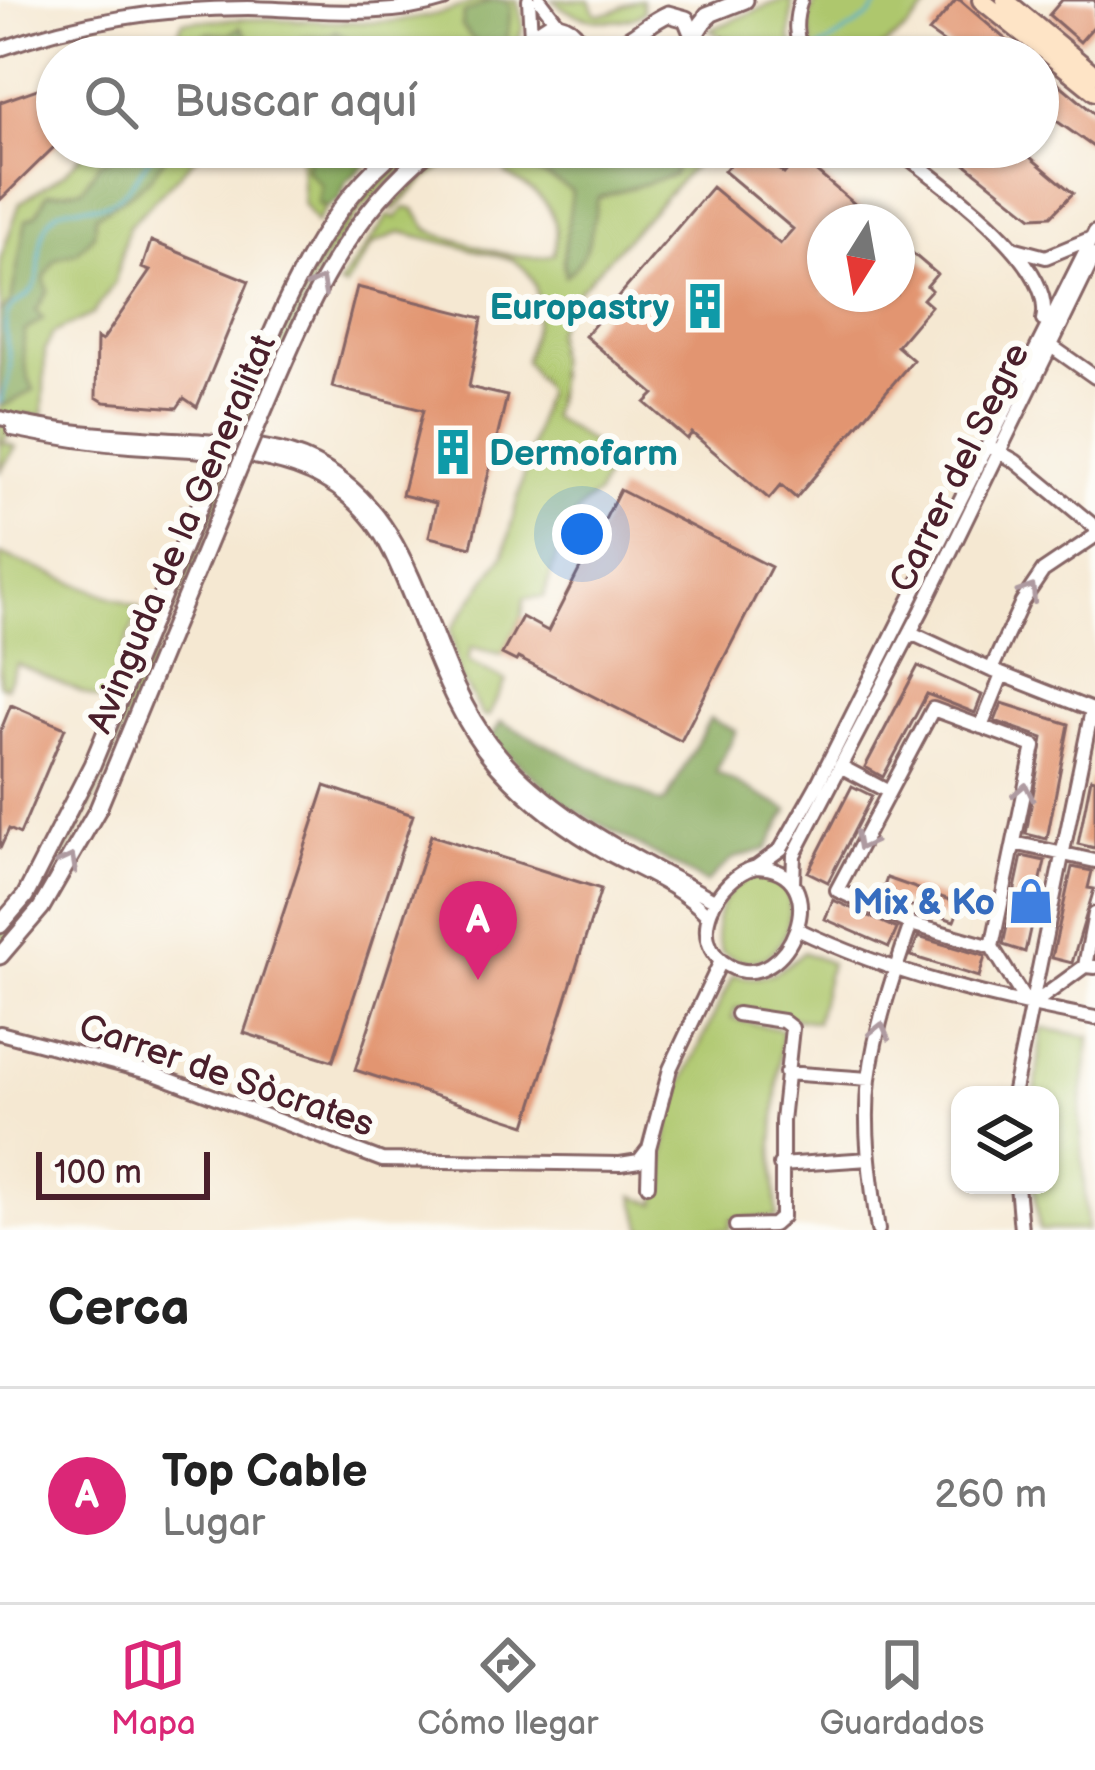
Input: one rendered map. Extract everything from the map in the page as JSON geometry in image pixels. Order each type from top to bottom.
[{"type":"main road","points":[[981,0],[1026,36]]},
{"type":"main road","points":[[1005,0],[1048,36]]},
{"type":"main road","points":[[1059,45],[1095,75]]},
{"type":"main road","points":[[1059,63],[1095,92]]},
{"type":"street","points":[[40,36],[153,12],[244,8],[382,11],[444,0]]},
{"type":"street","points":[[637,36],[662,16],[686,19],[745,0]]},
{"type":"street","points":[[796,36],[801,0]]},
{"type":"street","points":[[531,1],[568,36]]},
{"type":"street","points":[[528,36],[531,1]]},
{"type":"street","points":[[695,36],[711,14]]},
{"type":"street","points":[[686,19],[691,36]]},
{"type":"street","points":[[536,36],[543,26],[559,25]]},
{"type":"street","points":[[0,49],[36,37]]},
{"type":"street","name":"Avinguda de la Generalitat","points":[[0,925],[25,896],[92,765],[303,268],[378,168]]},
{"type":"street","name":"Avinguda de la Generalitat","points":[[0,956],[41,908],[98,808],[308,305],[338,249],[381,195],[410,168]]},
{"type":"street","points":[[920,168],[1015,248],[1039,279],[1066,284],[1060,268],[1046,257],[1015,248]]},
{"type":"street","name":"Carrer del Segre","points":[[1046,257],[1094,237]]},
{"type":"street","name":"Carrer del Segre","points":[[756,867],[776,856],[786,842],[993,448],[1044,344],[1066,284],[1094,237]]},
{"type":"street","name":"Carrer del Segre","points":[[1059,328],[1066,284],[1095,255]]},
{"type":"street","name":"Carrer del Segre","points":[[1044,344],[1059,328],[1095,255]]},
{"type":"street","name":"Carrer del Segre","points":[[1039,279],[1046,300],[1044,344]]},
{"type":"street","points":[[1044,344],[1095,377]]},
{"type":"street","points":[[0,422],[88,442],[261,457],[328,482],[365,513],[390,549],[444,684],[493,761],[516,787],[565,827],[686,895],[709,916]]},
{"type":"street","points":[[19,426],[265,447],[303,458],[338,477],[368,502],[396,540],[454,682],[491,744],[568,817],[714,900]]},
{"type":"street","points":[[981,727],[1022,602],[1042,571],[1095,528],[993,448]]},
{"type":"street","name":"Carrer del Segre","points":[[793,884],[794,856],[911,633],[993,448]]},
{"type":"street","points":[[911,633],[1093,711],[1015,1086]]},
{"type":"street","points":[[992,947],[1034,746],[933,709],[837,890],[911,924],[992,947],[1029,1006]]},
{"type":"street","points":[[840,766],[889,792]]},
{"type":"street","points":[[1014,843],[1095,861]]},
{"type":"street","points":[[756,867],[778,870],[793,884],[800,903],[797,929],[782,956],[744,971],[722,961],[710,943],[709,916],[714,900],[734,876],[756,867]]},
{"type":"street","points":[[1029,1006],[1086,969],[1095,914]]},
{"type":"street","points":[[878,1230],[868,1159],[869,1079],[911,924]]},
{"type":"street","points":[[797,929],[895,970],[1029,1006],[1095,1018]]},
{"type":"street","points":[[648,1185],[649,1148],[661,1096],[675,1055],[722,961]]},
{"type":"street","points":[[736,1226],[779,1222],[783,1209],[780,1165],[790,1024],[737,1014]]},
{"type":"street","name":"Carrer de Sòcrates","points":[[3,1032],[152,1073],[382,1160],[620,1164],[639,1160],[649,1148]]},
{"type":"street","points":[[785,1073],[869,1079]]},
{"type":"street","points":[[780,1165],[868,1159]]},
{"type":"street","points":[[1017,1194],[1021,1230]]},
{"type":"green space","points":[[476,0],[517,0],[523,26],[520,36],[184,36],[179,30],[183,21],[400,21]]},
{"type":"green space","points":[[492,0],[504,0],[511,7],[507,36],[470,36],[462,26],[464,13]]},
{"type":"green space","points":[[553,0],[590,0],[595,13],[602,14],[642,0],[644,12],[622,20],[597,20],[572,13]]},
{"type":"green space","points":[[781,0],[792,0],[790,36],[719,36],[710,30]]},
{"type":"green space","points":[[817,0],[935,0],[898,36],[811,36],[809,20]]},
{"type":"green space","points":[[240,27],[247,36],[202,36],[210,33],[229,35]]},
{"type":"green space","points":[[70,168],[186,168],[128,227],[115,282],[93,314],[53,333],[45,350],[43,416],[22,414],[3,442],[16,447],[0,471],[0,260],[20,203]]},
{"type":"green space","points":[[96,168],[157,168],[144,184],[96,215],[94,234],[78,252],[56,259],[44,278],[48,291],[36,311],[43,319],[25,331],[25,361],[34,390],[5,405],[0,403],[0,312],[11,302],[26,220],[36,215],[47,194],[82,189]]},
{"type":"green space","points":[[301,168],[356,168],[316,223],[303,203]]},
{"type":"green space","points":[[362,168],[347,181],[339,199],[327,207],[318,204],[321,184],[306,169]]},
{"type":"green space","points":[[389,168],[403,168],[360,210],[316,274],[95,796],[53,875],[0,947],[0,934],[31,897],[73,825],[311,268]]},
{"type":"green space","points":[[431,168],[442,168],[394,210],[391,207]]},
{"type":"green space","points":[[507,168],[692,168],[572,298],[555,331],[557,383],[551,417],[592,443],[610,466],[597,495],[569,526],[544,597],[524,598],[522,617],[502,654],[471,647],[468,661],[506,681],[488,717],[483,716],[458,672],[451,630],[504,554],[545,390],[525,361],[537,291],[524,268],[511,259],[401,232],[373,244],[345,287],[339,285],[389,215],[396,218],[405,208],[414,209],[428,229],[482,248],[529,257],[554,254],[556,225],[547,205],[506,174]]},
{"type":"green space","points":[[524,168],[676,168],[674,175],[598,198],[585,251],[565,276],[572,192]]},
{"type":"green space","points":[[0,554],[140,608],[104,702],[17,664],[6,687],[0,685]]},
{"type":"green space","points":[[710,719],[736,731],[716,772],[788,810],[767,849],[734,858],[706,883],[566,805],[490,739],[501,722],[661,803]]},
{"type":"green space","points":[[758,874],[786,886],[789,919],[785,934],[767,956],[739,960],[722,952],[718,916],[736,885]]},
{"type":"green space","points":[[803,952],[830,963],[816,1022],[736,1008],[732,1019],[782,1030],[773,1144],[777,1217],[731,1219],[729,1230],[643,1230],[634,1196],[656,1204],[673,1102],[733,975],[771,974]]},
{"type":"green space","points":[[1042,1028],[1090,1037],[1080,1116],[1087,1230],[1039,1230],[1035,1194],[1059,1194],[1059,1086],[1036,1086]]},
{"type":"building","points":[[960,0],[1002,36],[935,36],[929,32]]},
{"type":"building","points":[[1062,0],[1095,0],[1095,25],[1080,42],[1049,15]]},
{"type":"building","points":[[1059,84],[1095,114],[1095,148],[1059,123]]},
{"type":"building","points":[[36,89],[36,165],[0,200],[0,102]]},
{"type":"building","points":[[727,168],[777,168],[784,174],[789,168],[812,168],[855,204],[807,204],[807,312],[915,312],[915,255],[937,274],[923,299],[931,306],[897,346],[913,360],[796,498],[781,485],[769,499],[692,433],[687,439],[645,403],[654,394],[585,336],[712,187],[780,244],[793,229],[724,171]]},
{"type":"building","points":[[970,168],[1043,168],[1073,193],[1051,216],[1032,217]]},
{"type":"building","points":[[151,241],[249,281],[197,407],[184,398],[177,408],[104,402],[96,397],[97,338],[102,341],[150,271],[142,268]]},
{"type":"building","name":"Dermofarm","points":[[357,287],[482,318],[469,387],[507,396],[471,547],[429,537],[436,503],[402,495],[423,410],[332,387]]},
{"type":"building","points":[[620,490],[771,567],[681,741],[502,654],[522,617],[548,631]]},
{"type":"building","points":[[918,666],[982,695],[975,713],[927,694],[883,777],[865,767]]},
{"type":"building","points":[[1002,703],[1069,724],[1047,839],[1026,834],[1043,738],[995,721]]},
{"type":"building","points":[[11,705],[65,728],[20,834],[9,829],[0,849],[0,732]]},
{"type":"building","points":[[1091,778],[1095,779],[1095,848],[1078,844]]},
{"type":"building","points":[[325,786],[413,815],[333,1061],[244,1033]]},
{"type":"building","points":[[852,786],[872,796],[828,882],[808,872]]},
{"type":"building","points":[[431,835],[601,889],[526,1125],[355,1070]]},
{"type":"building","points":[[1022,856],[1045,861],[1025,952],[1003,945]]},
{"type":"building","points":[[1072,867],[1092,871],[1088,888],[1094,889],[1072,963],[1052,958]]},
{"type":"building","points":[[887,878],[961,904],[954,921],[881,895]]},
{"type":"building","points":[[833,900],[897,929],[889,947],[825,919]]},
{"type":"building","points":[[918,937],[985,956],[979,977],[911,956]]},
{"type":"waterway","points":[[839,36],[869,17],[882,0]]},
{"type":"waterway","points":[[0,403],[10,372],[6,320],[11,308],[35,286],[48,224],[66,208],[108,203],[130,186],[142,168]]},
{"type":"place","name":"Europastry","points":[[705,306]]},
{"type":"place","name":"Dermofarm","points":[[453,452]]},
{"type":"place","name":"Mix & Ko","points":[[1031,901]]},
{"type":"place","name":"Top Cable","points":[[478,980]]}]
